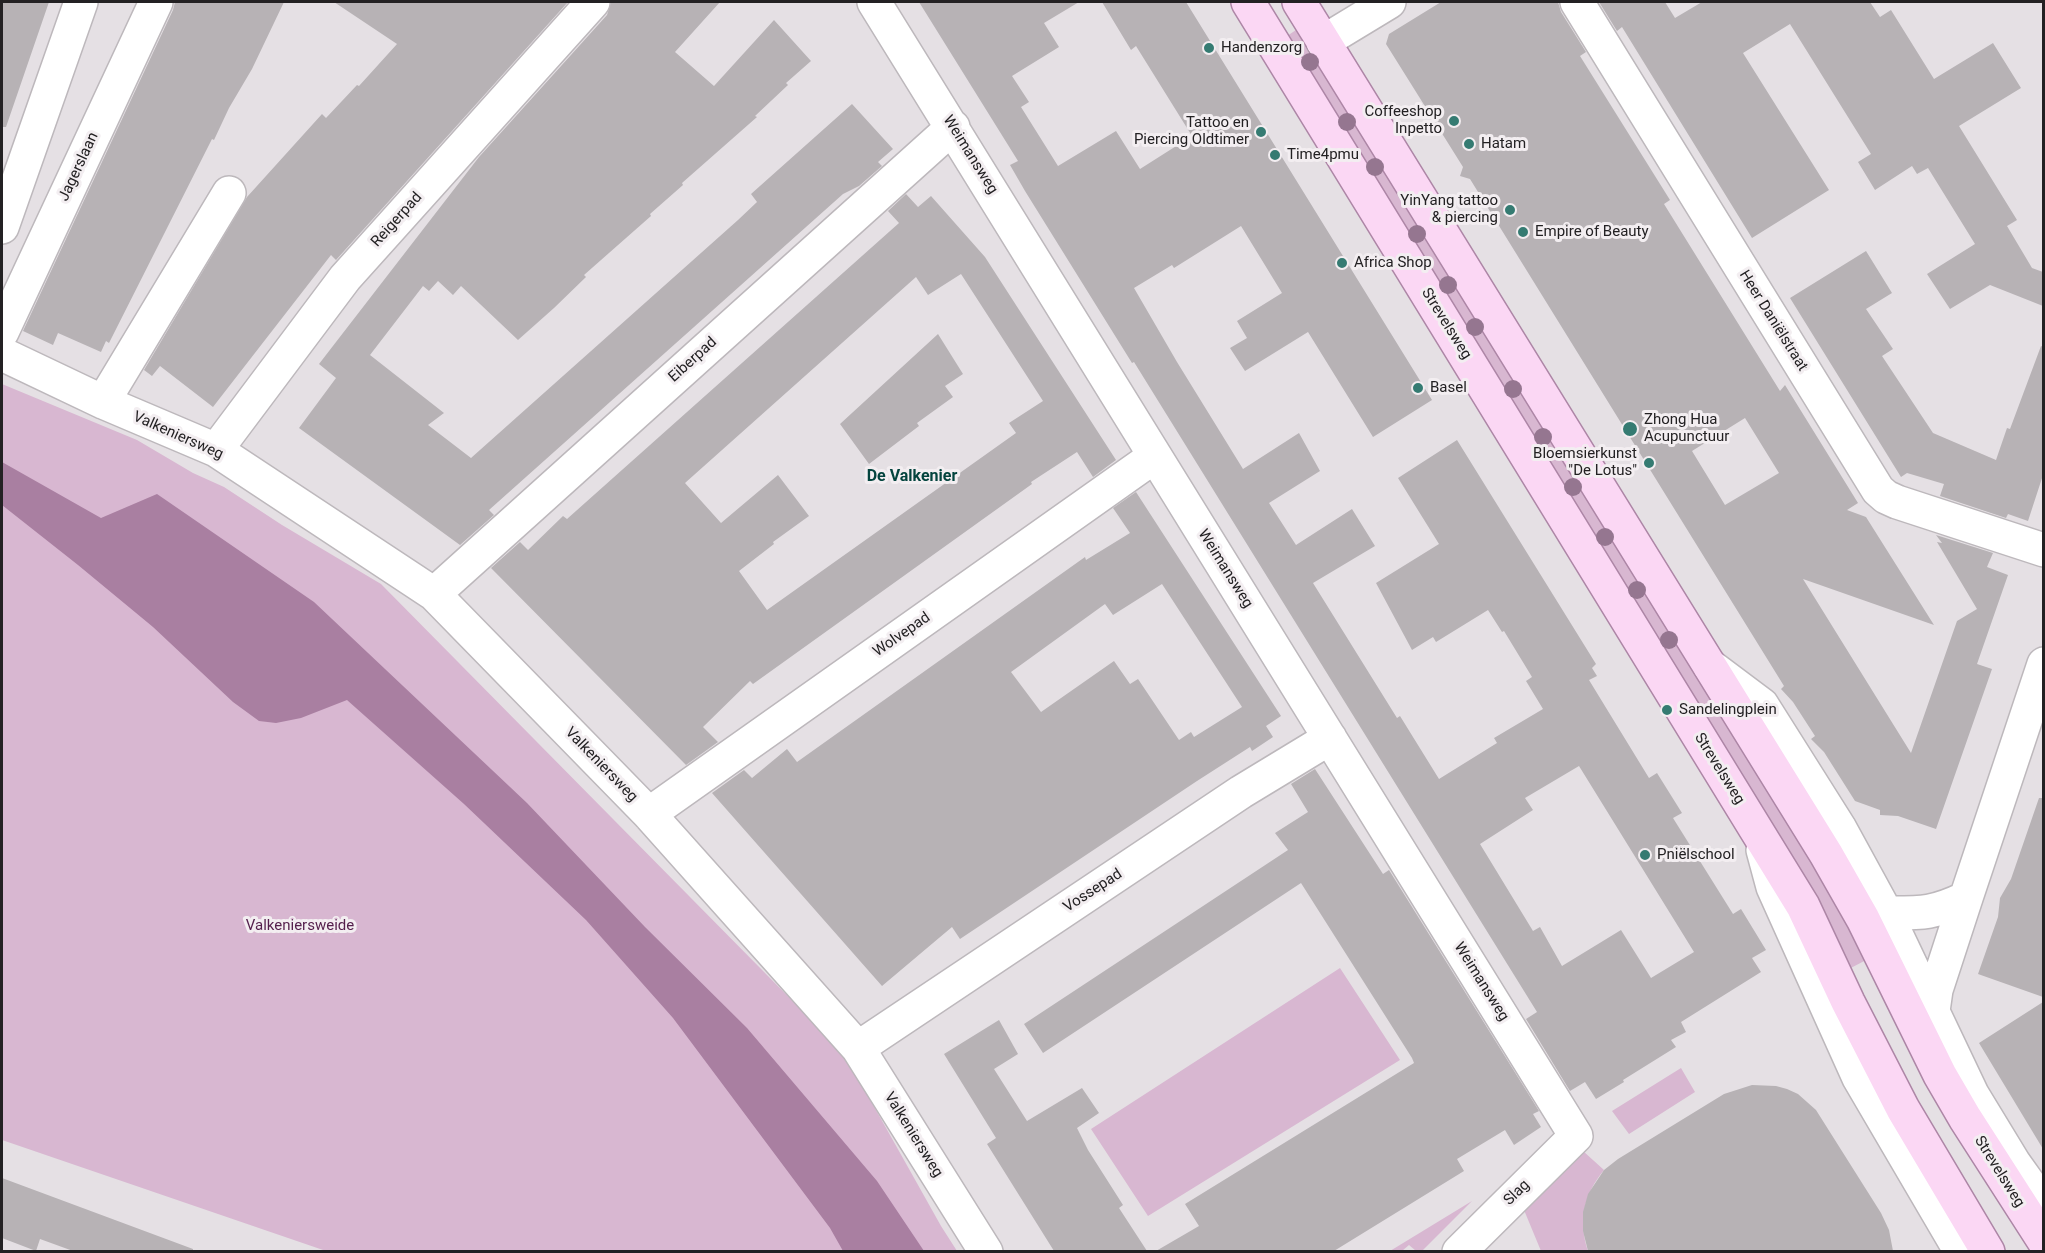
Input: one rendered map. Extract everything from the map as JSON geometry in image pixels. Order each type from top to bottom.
[{"type":"main road","name":"Strevelsweg","points":[[1248,2],[1803,906],[1902,1109],[1988,1251]]},
{"type":"main road","name":"Strevelsweg","points":[[1299,2],[1826,854],[1863,919],[1940,1075],[2043,1241]]},
{"type":"street","points":[[2,227],[81,2]]},
{"type":"street","name":"Jagerslaan","points":[[2,332],[156,2]]},
{"type":"street","name":"Reigerpad","points":[[216,450],[345,278],[593,2]]},
{"type":"street","name":"Weimansweg","points":[[874,2],[1576,1136]]},
{"type":"street","points":[[1323,42],[1389,2]]},
{"type":"street","name":"Heer Daniëlstraat","points":[[1577,2],[1878,490],[1897,502],[2043,550]]},
{"type":"street","name":"Eiberpad","points":[[434,594],[953,127]]},
{"type":"street","points":[[103,402],[229,193]]},
{"type":"street","name":"Valkeniersweg","points":[[2,354],[103,402],[216,450],[434,594],[649,814],[858,1048],[986,1251]]},
{"type":"street","name":"Wolvepad","points":[[649,814],[1155,456]]},
{"type":"street","points":[[1933,1011],[1936,990],[1966,898],[2033,733],[2043,664]]},
{"type":"street","name":"Strevelsweg","points":[[1708,665],[1762,705],[1839,827],[1886,913],[1972,1094],[2014,1163],[2043,1204]]},
{"type":"street","name":"Vossepad","points":[[858,1048],[1241,792],[1330,738]]},
{"type":"street","name":"Strevelsweg","points":[[1757,831],[1773,887],[1859,1078],[1961,1251]]},
{"type":"street","points":[[1886,913],[1925,913],[1944,909],[1966,898]]},
{"type":"street","name":"Slag","points":[[1459,1251],[1576,1136]]},
{"type":"green space","points":[[1299,28],[1437,249],[1870,958],[1845,971],[1284,38]]},
{"type":"green space","name":"Valkeniersweide","points":[[2,384],[137,440],[193,473],[224,487],[282,525],[381,584],[844,1053],[957,1251],[326,1251],[2,1140]]},
{"type":"green space","points":[[1340,968],[1400,1060],[1148,1216],[1091,1129]]},
{"type":"green space","points":[[1681,1068],[1695,1092],[1629,1134],[1612,1111]]},
{"type":"green space","points":[[1583,1151],[1604,1170],[1592,1189],[1585,1208],[1583,1229],[1588,1251],[1541,1251],[1524,1210]]},
{"type":"green space","points":[[1472,1201],[1422,1251],[1416,1251],[1409,1245],[1402,1251],[1390,1251]]},
{"type":"shaded area","points":[[2,462],[101,518],[157,494],[314,602],[527,803],[645,927],[747,1028],[877,1181],[924,1251],[843,1251],[830,1228],[673,1018],[586,920],[464,804],[347,700],[301,718],[276,723],[259,721],[233,702],[153,627],[2,505]]},
{"type":"building","points":[[2,2],[49,2],[6,127],[2,127]]},
{"type":"building","points":[[175,2],[284,2],[252,69],[229,108],[214,140],[212,139],[109,343],[106,341],[101,352],[58,333],[53,345],[23,331]]},
{"type":"building","points":[[334,2],[568,2],[336,260],[331,255],[213,407],[160,366],[152,376],[144,370],[247,197],[322,114],[326,118],[397,44]]},
{"type":"building","points":[[611,2],[720,2],[675,52],[714,86],[774,20],[811,61],[786,83],[788,85],[755,116],[757,117],[682,183],[683,185],[650,214],[651,216],[584,275],[586,277],[518,340],[461,286],[453,295],[438,281],[429,291],[423,286],[370,355],[444,413],[428,425],[471,458],[738,220],[757,202],[751,194],[852,104],[893,149],[878,162],[882,166],[859,186],[843,194],[489,510],[494,515],[460,545],[299,428],[336,378],[319,364],[479,157],[607,15]]},
{"type":"building","points":[[919,2],[1079,2],[1044,23],[1059,47],[1012,76],[1029,102],[1021,107],[1058,166],[1116,131],[1140,169],[1192,136],[1136,46],[1131,50],[1102,2],[1186,2],[1432,400],[1373,437],[1308,332],[1245,371],[1230,348],[1247,338],[1237,321],[1282,293],[1241,226],[1174,268],[1172,265],[1134,288],[1243,469],[1299,433],[1320,471],[1269,503],[1296,545],[1352,509],[1375,546],[1313,583],[1397,718],[1400,716],[1439,779],[1497,743],[1494,738],[1543,709],[1526,681],[1532,677],[1504,631],[1502,632],[1488,610],[1436,642],[1433,637],[1412,650],[1376,583],[1439,544],[1398,478],[1457,440],[1596,664],[1592,668],[1597,676],[1589,680],[1649,778],[1657,773],[1682,813],[1673,818],[1733,914],[1741,909],[1766,950],[1752,958],[1761,972],[1681,1022],[1686,1032],[1671,1040],[1676,1047],[1596,1099],[1585,1082],[1570,1091],[1526,1019],[1537,1012],[1134,362],[1132,363],[1025,191],[1010,165],[1018,161]],"holes":[[[1579,766],[1694,952],[1651,978],[1621,930],[1562,966],[1540,927],[1533,931],[1480,844],[1533,810],[1525,798]]]},
{"type":"building","points":[[1441,2],[1558,2],[1561,12],[1586,52],[1580,56],[1670,200],[1664,204],[1780,391],[1785,385],[1858,503],[1847,510],[1866,517],[1934,625],[1803,579],[1911,753],[1957,621],[1977,609],[1937,542],[1942,543],[1936,535],[1993,553],[1987,567],[2008,575],[1977,664],[1992,669],[1936,829],[1898,816],[1880,815],[1880,810],[1855,801],[1824,752],[1811,739],[1815,736],[1793,702],[1781,689],[1784,686],[1470,179],[1460,176],[1463,167],[1386,44],[1389,34]],"holes":[[[1745,418],[1779,473],[1725,505],[1692,451]]]},
{"type":"building","points":[[1599,2],[1665,2],[1675,18],[1702,2],[1870,2],[1880,17],[1891,10],[1934,79],[1993,43],[2021,88],[1959,126],[2017,220],[2007,226],[2032,268],[2043,272],[2043,306],[1990,285],[1950,309],[1927,274],[1975,244],[1928,168],[1917,174],[1912,166],[1875,190],[1858,162],[1871,154],[1790,24],[1743,53],[1829,190],[1752,238],[1622,27],[1617,31]]},
{"type":"building","points":[[906,194],[918,207],[931,196],[985,257],[1116,460],[1093,477],[1077,452],[1031,482],[1032,484],[753,684],[750,681],[703,727],[718,742],[686,765],[491,568],[520,542],[528,550],[563,516],[567,519],[899,223],[888,211]],"holes":[[[961,274],[1043,401],[1009,423],[1016,433],[767,610],[739,571],[809,516],[778,475],[721,523],[685,483],[916,277],[928,295]]]},
{"type":"building","points":[[1866,251],[1892,293],[1866,309],[1893,349],[1882,356],[1933,433],[1996,460],[2041,346],[2043,347],[2043,475],[2028,521],[2008,514],[2006,518],[1940,496],[1944,484],[1907,473],[1901,477],[1790,298]]},
{"type":"building","points":[[938,334],[963,374],[945,386],[953,397],[917,423],[919,426],[869,464],[840,424]]},
{"type":"building","points":[[1136,492],[1281,716],[1266,726],[1273,737],[1252,751],[1250,747],[1197,781],[960,939],[952,927],[882,986],[712,793],[744,770],[752,778],[787,749],[797,762],[1085,557],[1086,560],[1130,533],[1113,508]],"holes":[[[1162,584],[1242,707],[1194,737],[1191,732],[1179,740],[1138,679],[1130,684],[1114,661],[1041,712],[1011,672],[1105,604],[1113,615]]]},
{"type":"building","points":[[1315,769],[1383,874],[1389,870],[1539,1111],[1533,1114],[1541,1127],[1514,1145],[1505,1130],[1457,1159],[1464,1171],[1334,1251],[1156,1251],[1199,1226],[1185,1204],[1414,1063],[1412,1058],[1301,883],[1043,1053],[1024,1024],[1288,850],[1275,833],[1308,812],[1291,784]]},
{"type":"building","points":[[2039,798],[2043,798],[2043,997],[1978,974],[1998,917],[2000,898],[2011,879]]},
{"type":"building","points":[[2043,1002],[2043,1149],[1979,1043]]},
{"type":"building","points":[[999,1020],[1018,1054],[994,1069],[1027,1121],[1082,1088],[1099,1113],[1077,1128],[1088,1150],[1123,1205],[1119,1208],[1147,1251],[1054,1251],[987,1144],[996,1138],[944,1054]]},
{"type":"building","points":[[1752,1085],[1787,1089],[1798,1094],[1816,1110],[1881,1213],[1889,1230],[1893,1251],[1588,1251],[1583,1231],[1583,1212],[1588,1194],[1604,1170],[1618,1159],[1724,1094]]},
{"type":"building","points":[[2,1178],[193,1249],[193,1251],[73,1251],[40,1239],[36,1251],[2,1238]]},
{"type":"place","name":"Handenzorg","points":[[1209,48]]},
{"type":"place","name":"Coffeeshop Inpetto","points":[[1454,121]]},
{"type":"place","name":"Tattoo en Piercing Oldtimer","points":[[1261,132]]},
{"type":"place","name":"Hatam","points":[[1469,144]]},
{"type":"place","name":"Time4pmu","points":[[1275,155]]},
{"type":"place","name":"YinYang tattoo & piercing","points":[[1510,210]]},
{"type":"place","name":"Empire of Beauty","points":[[1523,232]]},
{"type":"place","name":"Africa Shop","points":[[1342,263]]},
{"type":"place","name":"Basel","points":[[1418,388]]},
{"type":"place","name":"Zhong Hua Acupunctuur","points":[[1630,429]]},
{"type":"place","name":"Bloemsierkunst \"De Lotus\"","points":[[1649,463]]},
{"type":"place","name":"Sandelingplein","points":[[1667,710]]},
{"type":"place","name":"Pniëlschool","points":[[1645,855]]},
{"type":"district","name":"De Valkenier","points":[[912,477]]}]
